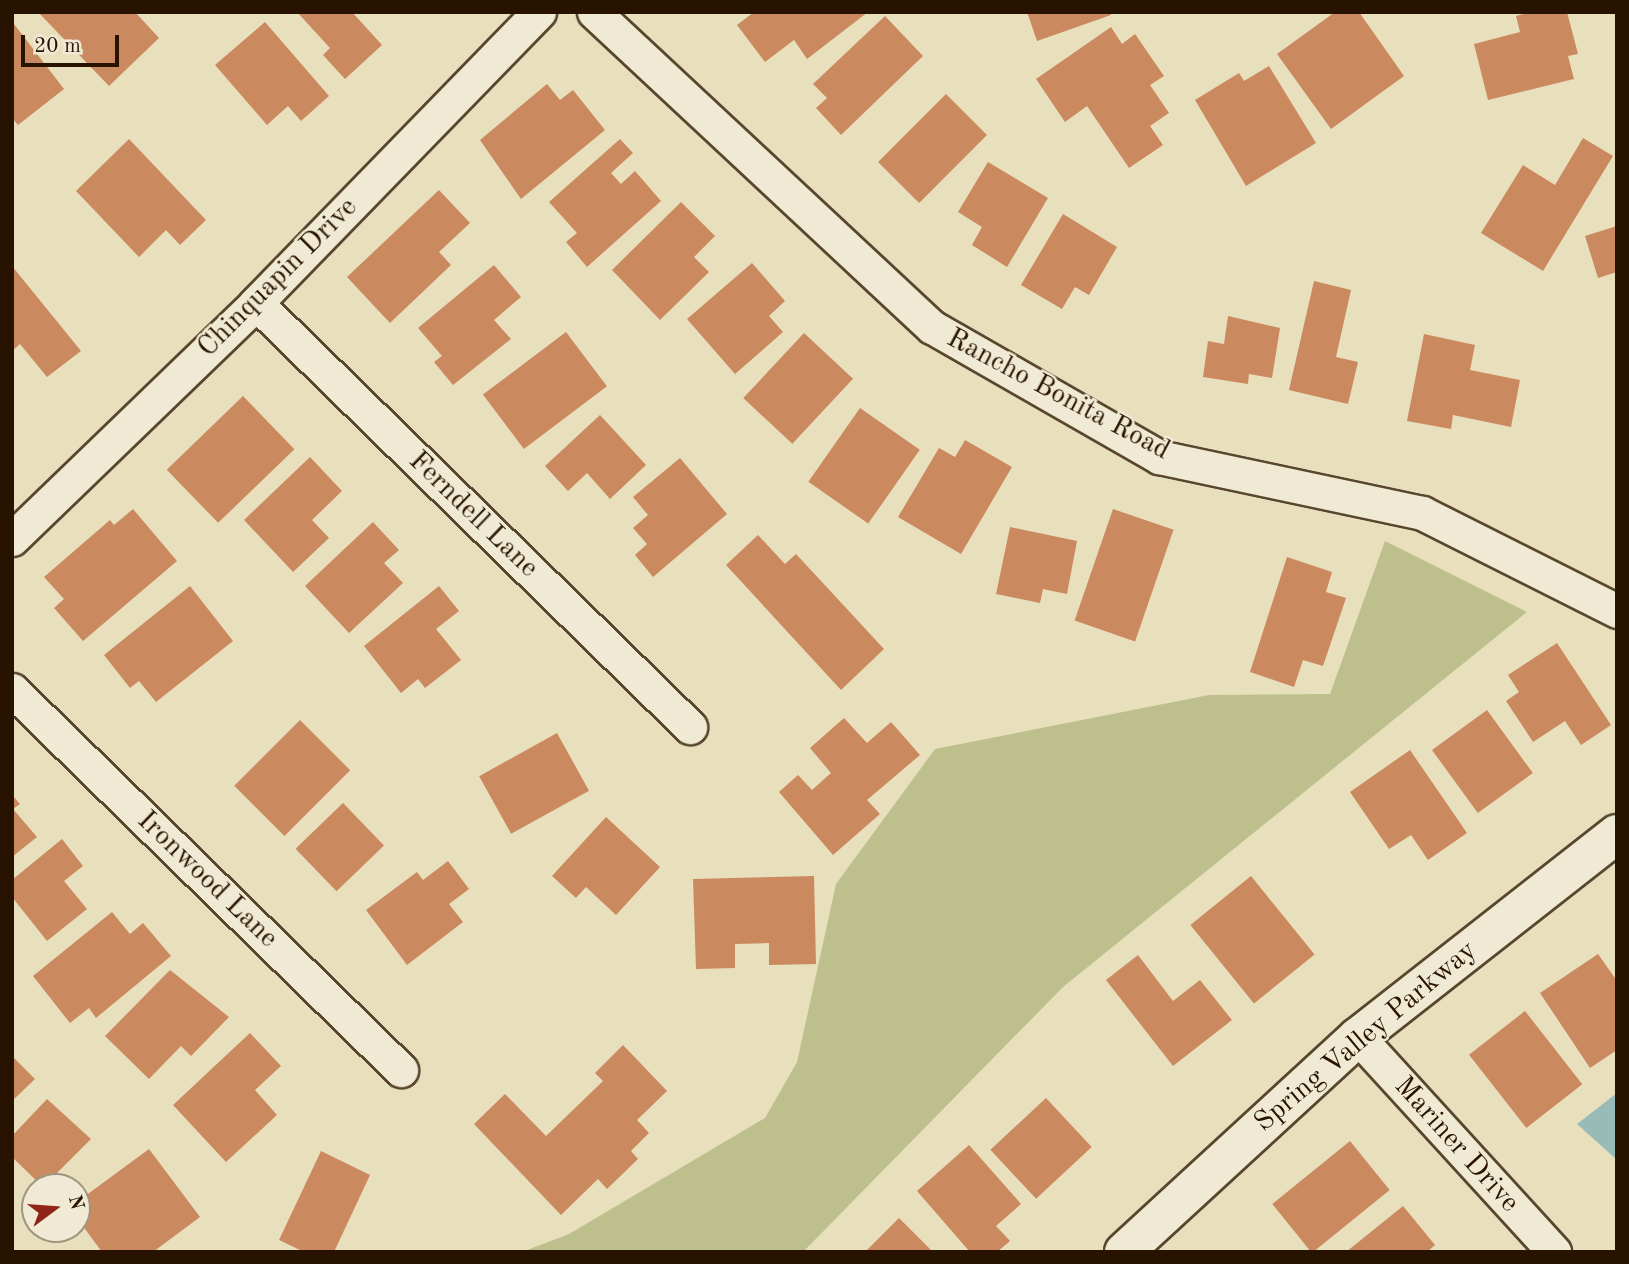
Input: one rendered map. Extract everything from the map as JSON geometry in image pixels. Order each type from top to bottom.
[{"type":"street","name":"Chinquapin Drive","points":[[12,540],[256,303],[539,12]]},
{"type":"street","name":"Rancho Bonita Road","points":[[594,12],[932,327],[1159,457],[1422,513],[1617,611]]},
{"type":"street","name":"Ferndell Lane","points":[[256,303],[690,727]]},
{"type":"street","name":"Ironwood Lane","points":[[12,691],[401,1070]]},
{"type":"street","name":"Spring Valley Parkway","points":[[1124,1252],[1358,1037],[1617,834]]},
{"type":"street","name":"Mariner Drive","points":[[1358,1037],[1554,1252]]},
{"type":"green space","points":[[1385,541],[1527,612],[1063,987],[803,1252],[522,1252],[569,1234],[765,1118],[797,1062],[836,884],[935,749],[1209,695],[1330,694]]},
{"type":"water","points":[[1617,1093],[1617,1160],[1577,1124]]},
{"type":"building","points":[[38,12],[135,12],[159,38],[109,86]]},
{"type":"building","points":[[297,12],[352,12],[382,45],[345,79],[323,55],[330,48]]},
{"type":"building","points":[[754,12],[868,12],[807,59],[794,40],[765,62],[737,25]]},
{"type":"building","points":[[1027,12],[1110,12],[1111,15],[1037,41]]},
{"type":"building","points":[[1335,12],[1359,12],[1404,76],[1331,129],[1277,54]]},
{"type":"building","points":[[1530,12],[1567,12],[1578,54],[1568,56],[1574,79],[1488,100],[1474,44],[1520,32],[1516,16]]},
{"type":"building","points":[[885,16],[923,56],[841,135],[816,108],[827,98],[813,84]]},
{"type":"building","points":[[265,22],[329,96],[301,121],[288,106],[267,125],[215,65]]},
{"type":"building","points":[[14,24],[64,89],[18,125],[12,118]]},
{"type":"building","points":[[1111,27],[1122,44],[1135,34],[1164,76],[1150,85],[1169,113],[1150,126],[1163,145],[1129,168],[1087,106],[1065,122],[1036,79]]},
{"type":"building","points":[[1269,66],[1316,143],[1246,186],[1195,100],[1239,73],[1244,81]]},
{"type":"building","points":[[547,84],[560,100],[573,90],[605,130],[521,199],[480,140]]},
{"type":"building","points":[[946,94],[987,135],[919,203],[878,162]]},
{"type":"building","points":[[1583,138],[1613,156],[1543,271],[1481,233],[1523,165],[1555,185]]},
{"type":"building","points":[[129,139],[206,220],[180,245],[166,230],[139,257],[76,191]]},
{"type":"building","points":[[620,139],[633,153],[611,173],[621,184],[635,171],[661,201],[587,267],[566,242],[577,233],[549,202]]},
{"type":"building","points":[[988,162],[1048,198],[1007,267],[972,245],[982,227],[958,212]]},
{"type":"building","points":[[439,190],[470,223],[439,252],[451,265],[390,323],[347,277]]},
{"type":"building","points":[[681,202],[715,236],[694,257],[709,272],[660,320],[612,270]]},
{"type":"building","points":[[1063,214],[1117,247],[1089,295],[1075,287],[1062,309],[1021,285]]},
{"type":"building","points":[[1617,226],[1617,272],[1598,278],[1585,236]]},
{"type":"building","points":[[752,263],[785,301],[769,316],[783,332],[735,374],[687,319]]},
{"type":"building","points":[[494,265],[521,297],[494,320],[511,339],[453,385],[434,362],[442,356],[418,328]]},
{"type":"building","points":[[12,266],[81,351],[47,377],[20,344],[12,351]]},
{"type":"building","points":[[1314,281],[1351,290],[1336,357],[1358,362],[1348,404],[1289,390]]},
{"type":"building","points":[[1228,316],[1280,328],[1272,378],[1249,374],[1248,384],[1203,377],[1208,341],[1224,344]]},
{"type":"building","points":[[566,332],[607,386],[524,449],[483,395]]},
{"type":"building","points":[[804,333],[853,379],[792,444],[743,398]]},
{"type":"building","points":[[1424,334],[1475,345],[1470,370],[1520,380],[1511,427],[1453,415],[1451,429],[1407,421]]},
{"type":"building","points":[[243,396],[294,449],[218,523],[167,470]]},
{"type":"building","points":[[860,408],[920,450],[868,524],[808,482]]},
{"type":"building","points":[[600,415],[646,465],[610,499],[587,473],[568,491],[545,466]]},
{"type":"building","points":[[965,440],[1012,467],[961,554],[898,517],[939,448],[955,457]]},
{"type":"building","points":[[310,457],[342,491],[312,520],[329,538],[293,572],[244,520]]},
{"type":"building","points":[[680,458],[727,514],[653,577],[635,555],[647,544],[633,528],[648,515],[633,497]]},
{"type":"building","points":[[133,509],[177,561],[83,641],[54,608],[64,599],[44,577],[110,520],[114,525]]},
{"type":"building","points":[[1113,509],[1174,530],[1135,641],[1075,621]]},
{"type":"building","points":[[373,522],[399,550],[384,563],[403,583],[349,633],[305,586]]},
{"type":"building","points":[[1010,527],[1077,541],[1067,594],[1043,589],[1040,603],[996,594]]},
{"type":"building","points":[[758,535],[785,564],[796,554],[884,649],[841,690],[726,565]]},
{"type":"building","points":[[1287,557],[1332,572],[1326,592],[1346,598],[1323,666],[1303,660],[1294,687],[1250,672]]},
{"type":"building","points":[[190,586],[233,641],[156,702],[139,681],[130,688],[104,655]]},
{"type":"building","points":[[439,586],[459,611],[436,629],[461,660],[425,688],[418,679],[401,693],[364,646]]},
{"type":"building","points":[[1557,643],[1611,725],[1581,745],[1565,721],[1533,742],[1506,701],[1519,692],[1508,675]]},
{"type":"building","points":[[1487,710],[1533,773],[1478,813],[1432,750]]},
{"type":"building","points":[[844,718],[867,743],[891,722],[920,755],[867,800],[880,814],[833,855],[779,792],[798,775],[812,790],[831,773],[810,748]]},
{"type":"building","points":[[300,720],[350,770],[284,836],[234,786]]},
{"type":"building","points":[[557,733],[589,791],[511,834],[479,776]]},
{"type":"building","points":[[1410,750],[1467,833],[1428,860],[1411,835],[1389,849],[1350,792]]},
{"type":"building","points":[[12,795],[20,804],[13,809],[37,837],[12,857]]},
{"type":"building","points":[[343,803],[384,845],[337,891],[296,849]]},
{"type":"building","points":[[606,817],[660,867],[616,915],[586,887],[576,898],[552,876]]},
{"type":"building","points":[[62,839],[83,866],[64,881],[87,909],[47,941],[12,897],[12,880]]},
{"type":"building","points":[[448,861],[469,889],[449,904],[463,922],[407,965],[366,910],[417,872],[423,880]]},
{"type":"building","points":[[814,876],[816,964],[769,965],[769,943],[735,944],[735,968],[696,969],[693,879]]},
{"type":"building","points":[[1251,876],[1315,954],[1254,1004],[1190,925]]},
{"type":"building","points":[[112,912],[130,934],[143,923],[171,956],[96,1018],[89,1008],[70,1023],[33,976]]},
{"type":"building","points":[[1598,954],[1617,981],[1617,1050],[1590,1068],[1540,993]]},
{"type":"building","points":[[1138,955],[1173,1001],[1200,980],[1232,1020],[1173,1066],[1106,980]]},
{"type":"building","points":[[170,970],[229,1017],[191,1056],[181,1046],[149,1079],[105,1036]]},
{"type":"building","points":[[1525,1011],[1582,1084],[1526,1128],[1469,1055]]},
{"type":"building","points":[[250,1033],[281,1066],[255,1090],[277,1115],[226,1162],[173,1105]]},
{"type":"building","points":[[623,1045],[667,1091],[637,1120],[649,1133],[631,1151],[638,1159],[607,1189],[598,1179],[561,1215],[474,1124],[505,1094],[546,1136],[603,1081],[595,1073]]},
{"type":"building","points":[[12,1056],[35,1079],[12,1101]]},
{"type":"building","points":[[1046,1098],[1092,1147],[1036,1199],[990,1150]]},
{"type":"building","points":[[47,1099],[91,1139],[57,1173],[29,1173],[12,1157],[12,1136]]},
{"type":"building","points":[[1350,1141],[1390,1190],[1313,1252],[1272,1204]]},
{"type":"building","points":[[969,1145],[1021,1204],[996,1226],[1010,1241],[997,1252],[970,1252],[917,1191]]},
{"type":"building","points":[[149,1149],[200,1217],[153,1252],[102,1252],[91,1237],[91,1192]]},
{"type":"building","points":[[321,1151],[370,1175],[334,1252],[304,1252],[279,1240]]},
{"type":"building","points":[[1403,1206],[1435,1245],[1427,1252],[1346,1252]]},
{"type":"building","points":[[899,1218],[933,1252],[865,1252]]}]
